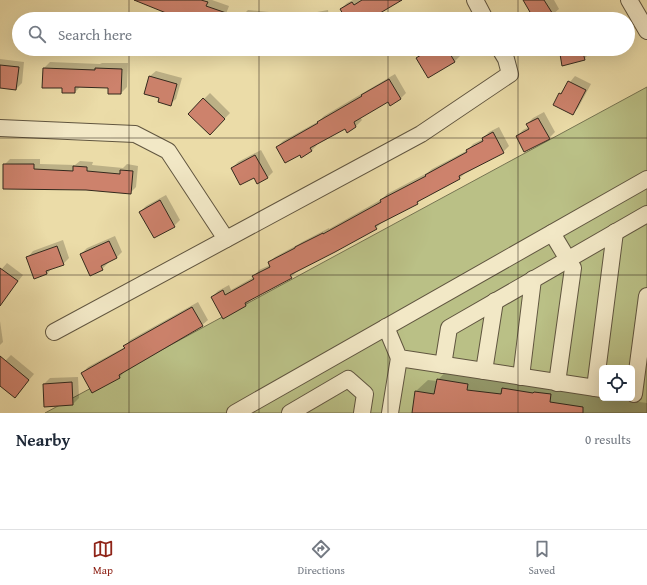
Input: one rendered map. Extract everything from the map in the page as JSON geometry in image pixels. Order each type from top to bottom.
[{"type":"street","points":[[475,0],[481,12]]},
{"type":"street","points":[[635,2],[647,31]]},
{"type":"street","points":[[54,332],[421,134],[510,74],[504,56]]},
{"type":"street","points":[[0,128],[135,134],[168,151],[226,239]]},
{"type":"street","points":[[235,413],[647,178]]},
{"type":"street","points":[[443,365],[449,328],[647,214]]},
{"type":"street","points":[[399,358],[598,389],[615,232]]},
{"type":"street","points":[[552,233],[569,259],[573,268],[557,383]]},
{"type":"street","points":[[521,377],[533,279]]},
{"type":"street","points":[[638,395],[647,296]]},
{"type":"street","points":[[484,371],[495,301]]},
{"type":"street","points":[[386,327],[399,358],[390,413]]},
{"type":"street","points":[[290,413],[348,379],[365,394],[362,413]]},
{"type":"green space","points":[[647,87],[647,413],[45,413]]},
{"type":"building","points":[[134,0],[201,0],[208,2],[206,6],[223,12],[164,12]]},
{"type":"building","points":[[362,0],[402,0],[382,12],[342,12],[340,9],[352,2],[354,5]]},
{"type":"building","points":[[523,0],[544,0],[552,12],[530,12]]},
{"type":"building","points":[[419,56],[451,56],[455,62],[428,78],[416,58]]},
{"type":"building","points":[[560,56],[584,56],[585,60],[562,66]]},
{"type":"building","points":[[0,65],[19,67],[16,90],[0,88]]},
{"type":"building","points":[[43,68],[95,70],[95,68],[122,69],[121,94],[108,94],[108,88],[75,87],[75,93],[62,93],[62,88],[42,88]]},
{"type":"building","points":[[149,76],[177,84],[171,106],[158,102],[159,98],[144,94]]},
{"type":"building","points":[[389,79],[401,99],[390,106],[388,102],[354,122],[356,127],[347,133],[345,129],[310,148],[312,151],[301,158],[300,155],[285,163],[276,147]]},
{"type":"building","points":[[568,81],[586,90],[573,115],[553,105],[559,93],[561,94]]},
{"type":"building","points":[[203,98],[225,119],[210,135],[188,114]]},
{"type":"building","points":[[538,118],[550,139],[524,152],[516,136],[529,129],[526,124]]},
{"type":"building","points":[[493,132],[504,153],[459,176],[460,179],[417,202],[418,204],[375,226],[377,229],[290,275],[292,278],[245,303],[246,306],[223,319],[211,297],[223,290],[225,295],[254,279],[252,276],[270,267],[268,262],[323,234],[381,202],[380,200],[426,176],[425,175],[467,152],[466,150],[483,141],[482,138]]},
{"type":"building","points":[[255,155],[268,178],[257,184],[254,178],[240,185],[231,168]]},
{"type":"building","points":[[3,164],[34,164],[34,169],[73,171],[73,166],[87,167],[87,171],[120,174],[120,170],[133,171],[131,194],[86,190],[3,189]]},
{"type":"building","points":[[160,200],[175,227],[154,238],[139,212]]},
{"type":"building","points":[[109,241],[117,258],[101,266],[103,270],[90,276],[80,254]]},
{"type":"building","points":[[57,246],[64,265],[46,271],[47,274],[34,279],[26,257]]},
{"type":"building","points":[[0,268],[18,281],[0,306]]},
{"type":"building","points":[[192,307],[203,326],[119,375],[120,378],[92,393],[81,373],[125,348],[123,346]]},
{"type":"building","points":[[0,356],[29,380],[15,398],[0,386]]},
{"type":"building","points":[[437,379],[468,384],[467,390],[501,394],[502,388],[551,394],[550,402],[583,407],[583,413],[412,413],[415,391],[434,394]]},
{"type":"building","points":[[72,382],[73,405],[44,407],[43,384]]}]
